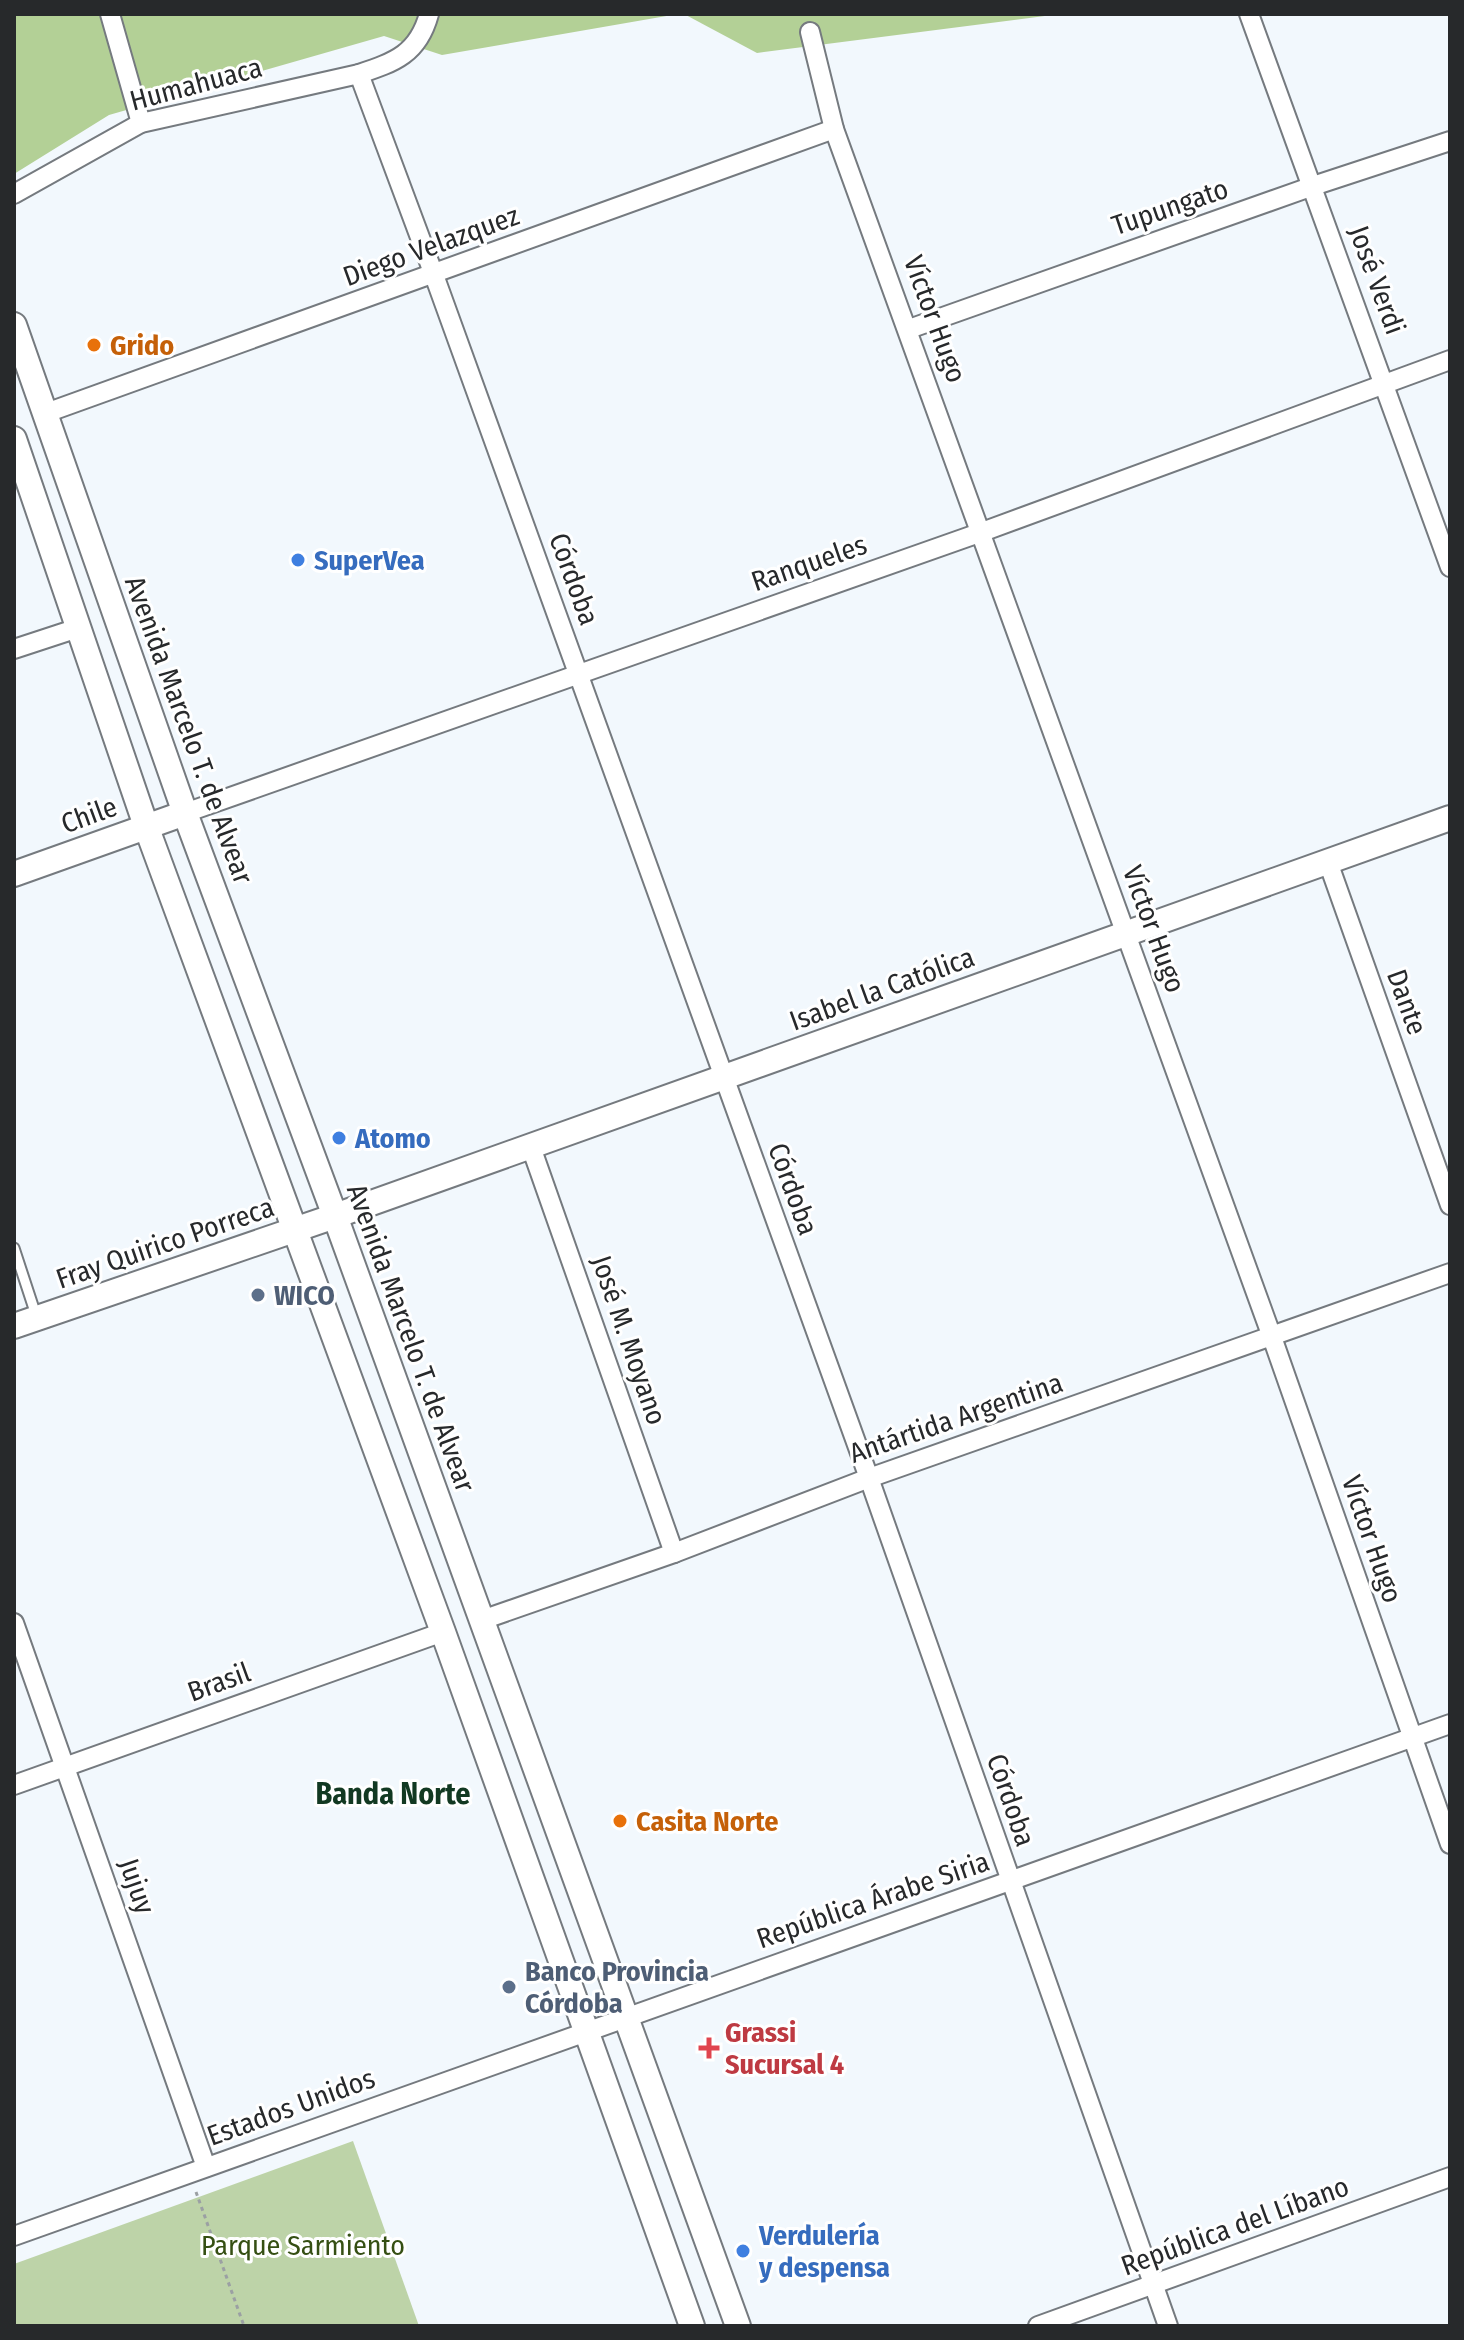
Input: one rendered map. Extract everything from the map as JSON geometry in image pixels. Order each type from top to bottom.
[{"type":"main road","name":"Avenida Marcelo T. de Alvear","points":[[14,325],[185,813],[335,1216],[738,2326]]},
{"type":"main road","points":[[14,439],[146,826],[443,1632],[692,2326]]},
{"type":"main road","name":"Chile","points":[[14,874],[185,813]]},
{"type":"main road","name":"Isabel la Católica","points":[[335,1216],[1450,818]]},
{"type":"main road","name":"Fray Quirico Porreca","points":[[14,1326],[335,1216]]},
{"type":"street","points":[[110,14],[141,123]]},
{"type":"street","name":"Humahuaca","points":[[14,194],[141,123],[359,74],[388,64],[407,54],[424,33],[429,14]]},
{"type":"street","name":"José Verdi","points":[[1249,14],[1450,567]]},
{"type":"street","name":"Víctor Hugo","points":[[810,32],[834,129],[1272,1337],[1450,1844]]},
{"type":"street","name":"Córdoba","points":[[359,74],[869,1478],[1168,2326]]},
{"type":"street","name":"Diego Velazquez","points":[[46,413],[834,129]]},
{"type":"street","name":"Tupungato","points":[[909,329],[1313,186],[1450,141]]},
{"type":"street","name":"Ranqueles","points":[[185,813],[982,532],[1450,360]]},
{"type":"street","points":[[14,649],[78,628]]},
{"type":"street","name":"Dante","points":[[1328,862],[1450,1205]]},
{"type":"street","name":"José M. Moyano","points":[[531,1147],[674,1553]]},
{"type":"street","name":"Antártida Argentina","points":[[482,1620],[674,1553],[869,1478],[1450,1273]]},
{"type":"street","name":"Jujuy","points":[[14,1623],[66,1767],[197,2170]]},
{"type":"street","name":"Brasil","points":[[14,1785],[443,1632]]},
{"type":"street","name":"República Árabe Siria","points":[[586,2031],[1450,1724]]},
{"type":"street","name":"Estados Unidos","points":[[14,2236],[586,2031]]},
{"type":"street","name":"República del Líbano","points":[[1038,2326],[1450,2177]]},
{"type":"lane","points":[[14,1248],[37,1318]]},
{"type":"path","points":[[197,2170],[244,2326]]},
{"type":"green space","points":[[14,14],[678,14],[442,55],[384,36],[109,115],[14,174]]},
{"type":"green space","points":[[684,14],[1060,14],[757,53]]},
{"type":"green space","name":"Parque Sarmiento","points":[[353,2141],[419,2326],[14,2326],[14,2264]]},
{"type":"place","name":"Grido","points":[[94,345]]},
{"type":"place","name":"SuperVea","points":[[298,560]]},
{"type":"place","name":"Atomo","points":[[339,1138]]},
{"type":"place","name":"WICO","points":[[258,1295]]},
{"type":"place","name":"Casita Norte","points":[[620,1821]]},
{"type":"place","name":"Banco Provincia Córdoba","points":[[509,1987]]},
{"type":"place","name":"Grassi Sucursal 4","points":[[709,2048]]},
{"type":"place","name":"Verdulería y despensa","points":[[743,2251]]},
{"type":"district","name":"Banda Norte","points":[[393,1794]]}]
